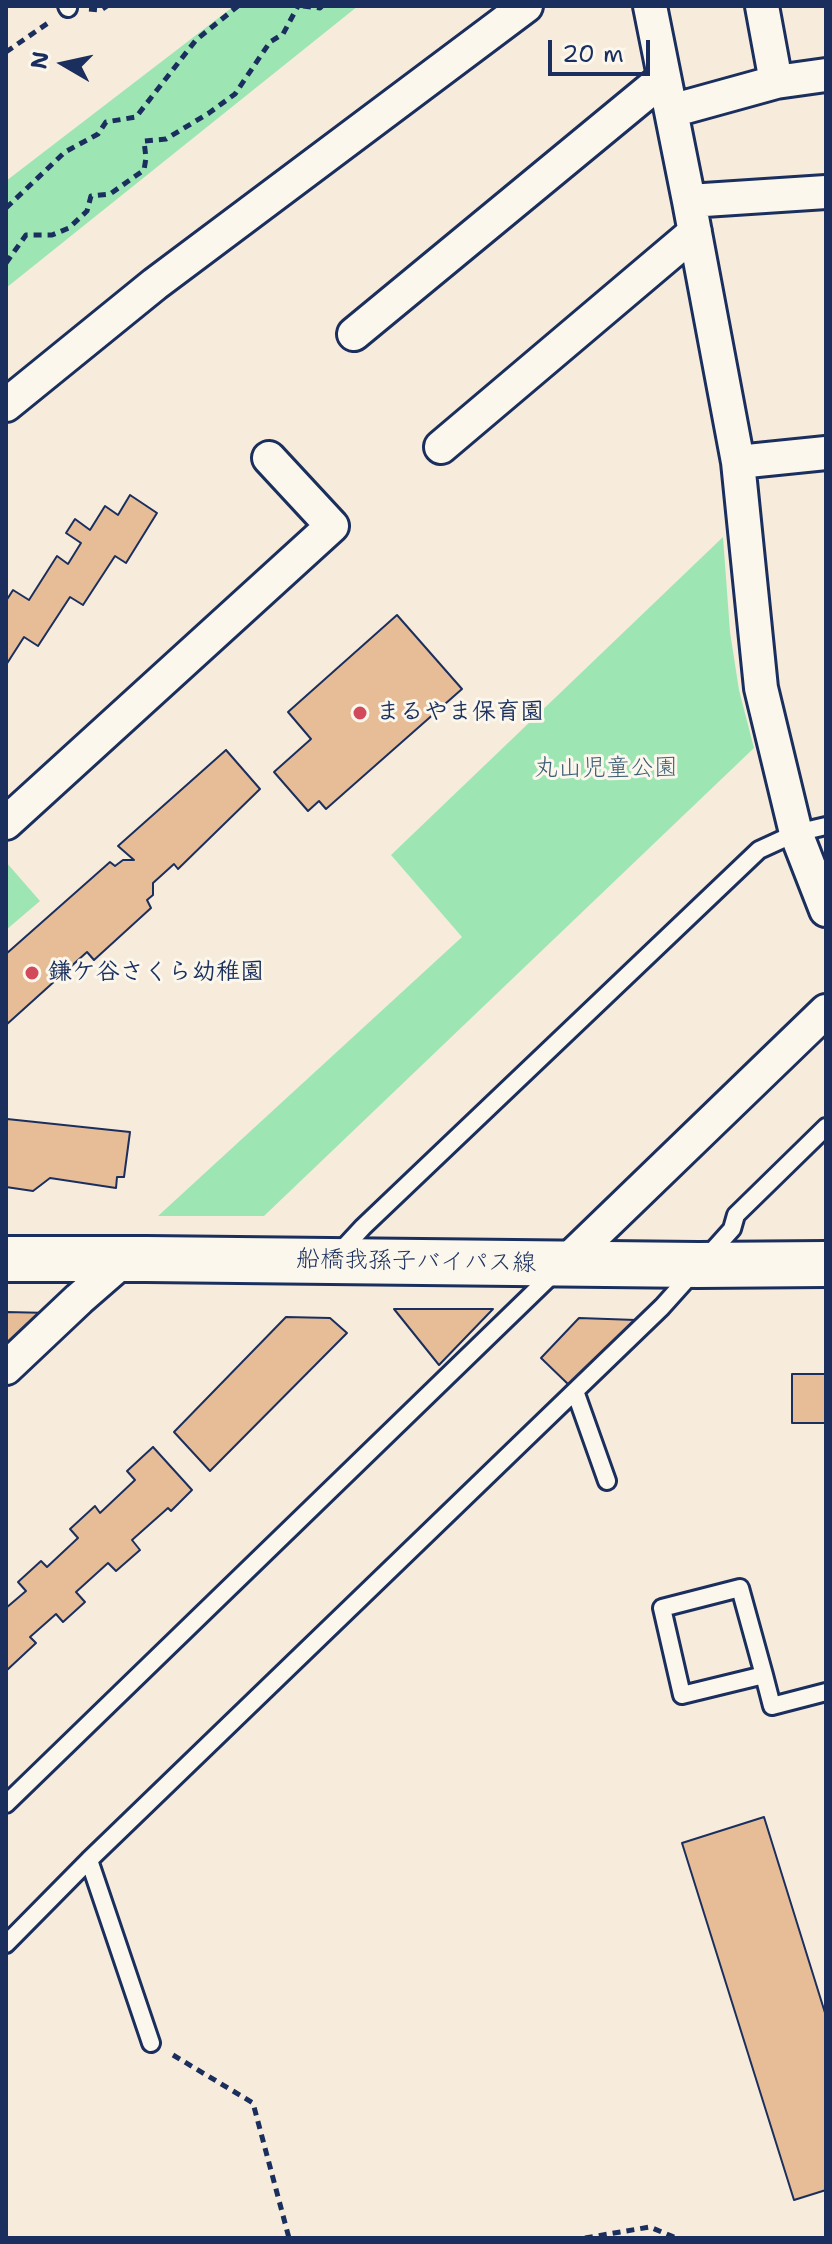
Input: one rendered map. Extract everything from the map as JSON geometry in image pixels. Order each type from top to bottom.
[{"type":"street","points":[[6,405],[155,284],[526,6]]},
{"type":"street","points":[[650,6],[738,462],[761,688],[811,830],[826,910]]},
{"type":"street","points":[[762,6],[776,82]]},
{"type":"street","points":[[671,111],[776,82],[826,75]]},
{"type":"street","points":[[354,334],[663,79]]},
{"type":"street","points":[[441,447],[692,216],[826,192]]},
{"type":"street","points":[[738,462],[826,453]]},
{"type":"street","points":[[6,823],[332,526],[269,458]]},
{"type":"street","points":[[564,1264],[826,1011]]},
{"type":"street","name":"船橋我孫子バイパス線","points":[[6,1259],[826,1264]]},
{"type":"street","points":[[6,1368],[125,1259]]},
{"type":"lane","points":[[332,1261],[363,1227],[759,850],[811,830]]},
{"type":"lane","points":[[6,1944],[89,1860],[662,1307],[732,1229],[736,1215],[826,1127]]},
{"type":"lane","points":[[6,1804],[564,1264]]},
{"type":"lane","points":[[575,1391],[607,1481]]},
{"type":"lane","points":[[764,1675],[682,1695],[662,1608],[740,1588],[764,1675],[772,1706],[826,1692]]},
{"type":"lane","points":[[89,1860],[151,2043]]},
{"type":"path","points":[[6,208],[65,152],[98,134],[106,122],[136,117],[196,40],[238,6]]},
{"type":"path","points":[[6,263],[26,235],[52,235],[69,228],[87,211],[91,196],[110,194],[144,170],[144,141],[166,139],[235,94],[270,42],[283,34],[301,6],[322,6]]},
{"type":"path","points":[[151,2043],[253,2103],[289,2238]]},
{"type":"path","points":[[585,2238],[650,2227],[676,2238]]},
{"type":"green space","points":[[234,6],[358,6],[6,288],[6,181]]},
{"type":"green space","name":"丸山児童公園","points":[[723,537],[730,632],[739,690],[754,748],[264,1216],[158,1216],[462,937],[391,855]]},
{"type":"green space","points":[[6,862],[40,901],[6,930]]},
{"type":"building","points":[[130,495],[157,513],[126,563],[115,556],[83,605],[70,597],[38,646],[24,637],[6,665],[6,601],[13,590],[29,600],[57,556],[68,564],[81,543],[66,533],[75,519],[90,530],[105,506],[118,515]]},
{"type":"building","points":[[397,615],[462,689],[326,809],[319,801],[308,811],[274,772],[311,739],[288,712]]},
{"type":"building","points":[[226,750],[260,789],[178,869],[174,864],[153,883],[153,895],[147,900],[151,908],[94,960],[87,952],[6,1025],[6,954],[110,862],[115,866],[123,860],[134,860],[118,846]]},
{"type":"building","points":[[7,1119],[130,1132],[124,1177],[117,1177],[116,1188],[50,1178],[33,1191],[6,1187]]},
{"type":"building","points":[[394,1309],[493,1309],[439,1365]]},
{"type":"building","points":[[6,1312],[50,1313],[6,1353]]},
{"type":"building","points":[[286,1317],[330,1318],[347,1333],[210,1471],[174,1432]]},
{"type":"building","points":[[579,1318],[636,1320],[570,1386],[541,1358]]},
{"type":"building","points":[[792,1374],[826,1374],[826,1423],[792,1423]]},
{"type":"building","points":[[153,1447],[192,1490],[171,1511],[168,1508],[132,1540],[140,1550],[116,1571],[108,1563],[76,1592],[85,1602],[63,1622],[56,1614],[30,1637],[36,1643],[6,1671],[6,1608],[26,1591],[18,1582],[41,1561],[47,1567],[78,1538],[70,1529],[95,1506],[100,1513],[135,1480],[127,1471]]},
{"type":"building","points":[[764,1817],[826,2016],[826,2190],[794,2200],[682,1843]]},
{"type":"place","name":"まるやま保育園","points":[[360,713]]},
{"type":"place","name":"鎌ケ谷さくら幼稚園","points":[[32,973]]}]
